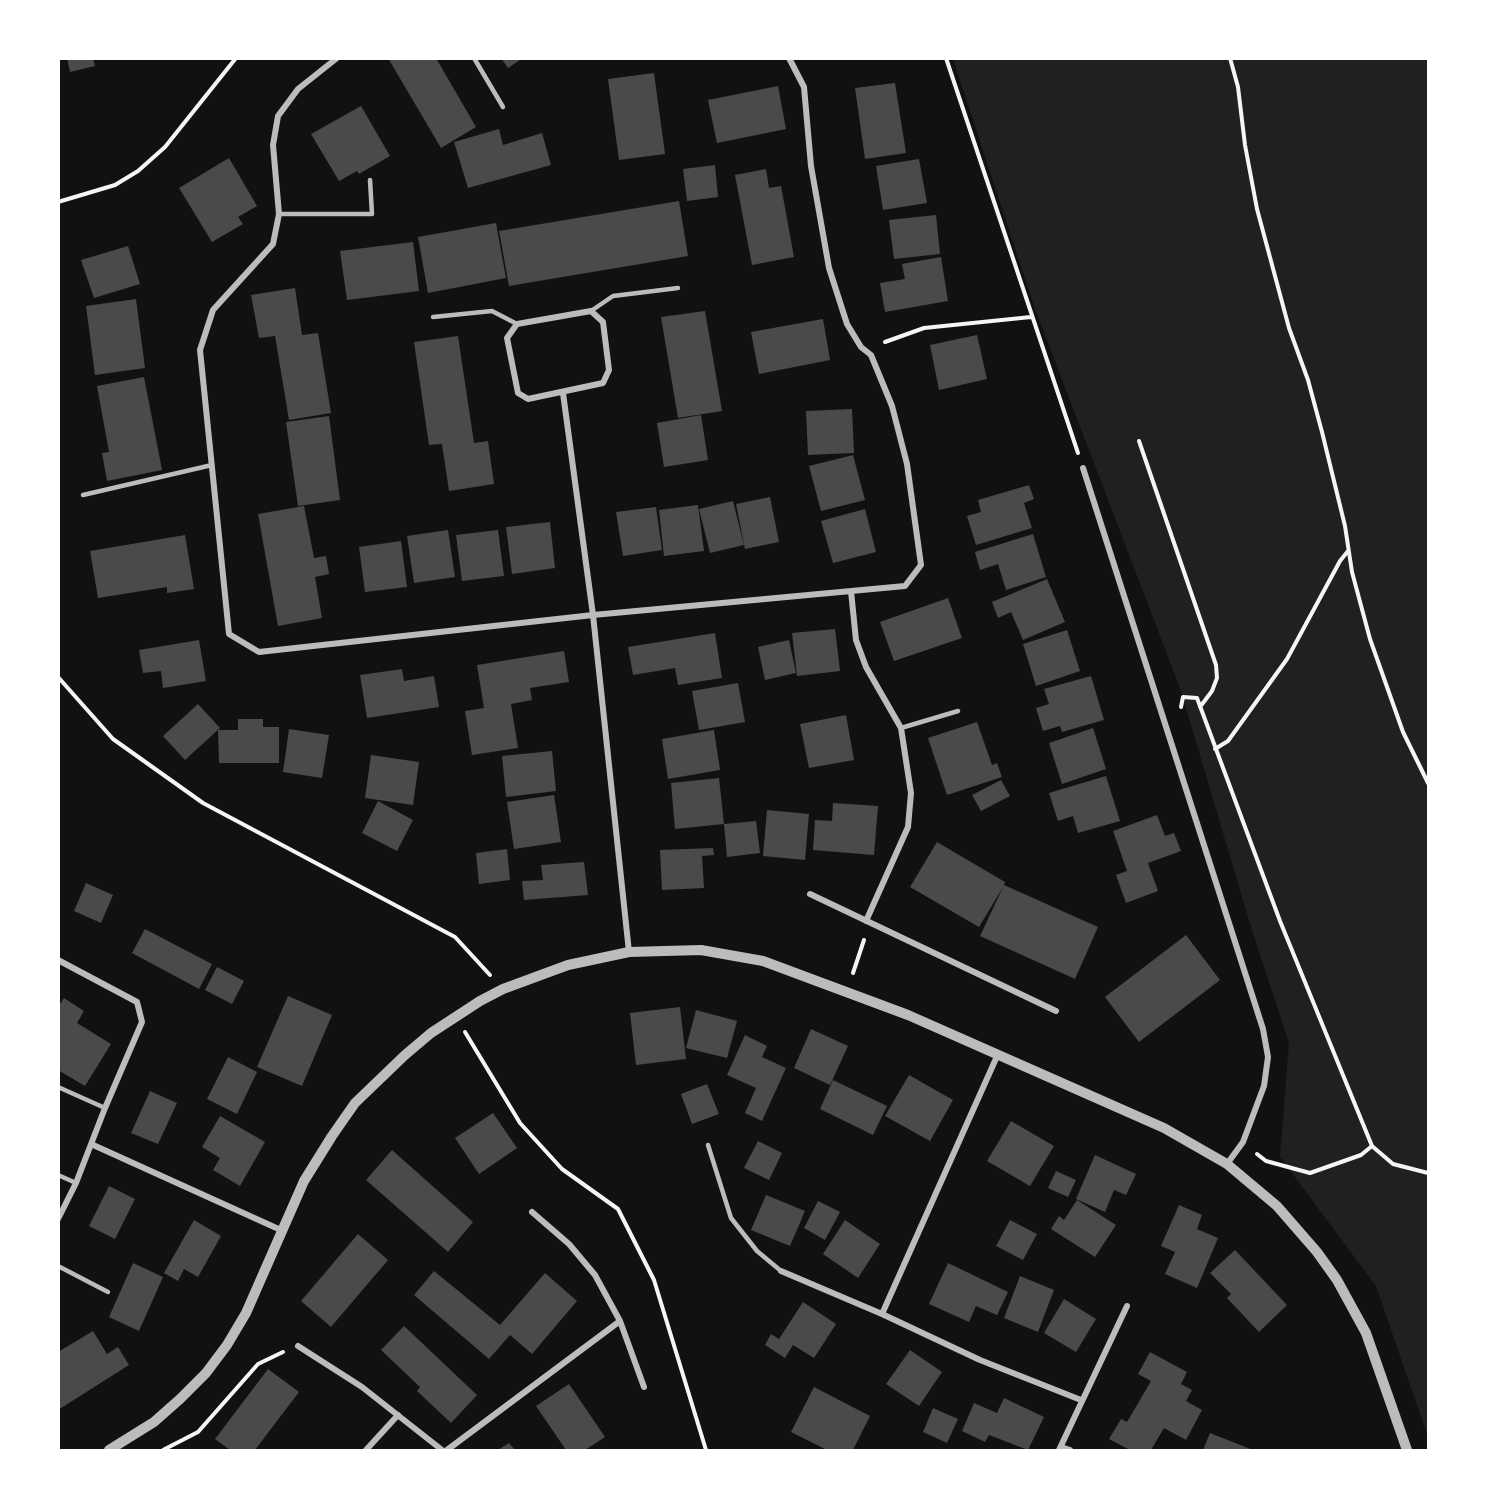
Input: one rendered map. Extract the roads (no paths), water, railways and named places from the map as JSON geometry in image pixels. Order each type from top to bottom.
[{"type":"street","points":[[337,58],[298,88],[278,116],[273,145],[279,214],[273,244],[213,310],[200,350],[229,634],[259,652],[593,615],[905,586],[921,566],[908,464],[892,406],[871,355],[861,347],[847,324],[829,268],[811,166],[804,87],[789,58]]},
{"type":"street","points":[[591,311],[603,322],[609,370],[603,383],[528,399],[518,393],[507,338],[517,324],[591,311]]},
{"type":"street","points":[[563,393],[593,615],[629,952]]},
{"type":"street","points":[[1083,468],[1263,1029],[1268,1057],[1264,1086],[1243,1142],[1227,1164]]},
{"type":"street","points":[[851,591],[856,640],[866,667],[901,728],[911,793],[908,827],[868,922]]},
{"type":"street","points":[[810,894],[1056,1011]]},
{"type":"street","points":[[109,1450],[154,1422],[206,1373],[227,1345],[246,1313],[304,1181],[355,1103],[405,1054],[456,1016],[503,989],[568,965],[629,952],[701,950],[763,961],[846,990],[998,1054],[1164,1128],[1227,1164],[1277,1206],[1338,1280],[1366,1333],[1407,1450]]},
{"type":"street","points":[[58,960],[137,1002],[142,1022],[76,1183],[58,1219]]},
{"type":"street","points":[[882,1314],[998,1054]]},
{"type":"street","points":[[91,1144],[283,1231]]},
{"type":"street","points":[[532,1212],[569,1244],[595,1275],[620,1321],[644,1388]]},
{"type":"street","points":[[781,1271],[882,1314],[980,1360],[1081,1400]]},
{"type":"street","points":[[1070,1450],[1060,1449],[1127,1306]]},
{"type":"street","points":[[447,1450],[620,1321]]},
{"type":"street","points":[[298,1346],[362,1387],[442,1450]]},
{"type":"street","points":[[366,1450],[398,1415]]},
{"type":"lane","points":[[474,58],[503,107]]},
{"type":"lane","points":[[279,214],[372,214],[370,180]]},
{"type":"lane","points":[[591,311],[613,296],[678,288]]},
{"type":"lane","points":[[433,318],[492,311],[517,324]]},
{"type":"lane","points":[[83,495],[212,465]]},
{"type":"lane","points":[[901,728],[958,711]]},
{"type":"lane","points":[[58,1087],[105,1108]]},
{"type":"lane","points":[[708,1146],[731,1218],[756,1251],[781,1271]]},
{"type":"lane","points":[[58,1175],[76,1183]]},
{"type":"lane","points":[[58,1266],[108,1292]]}]
